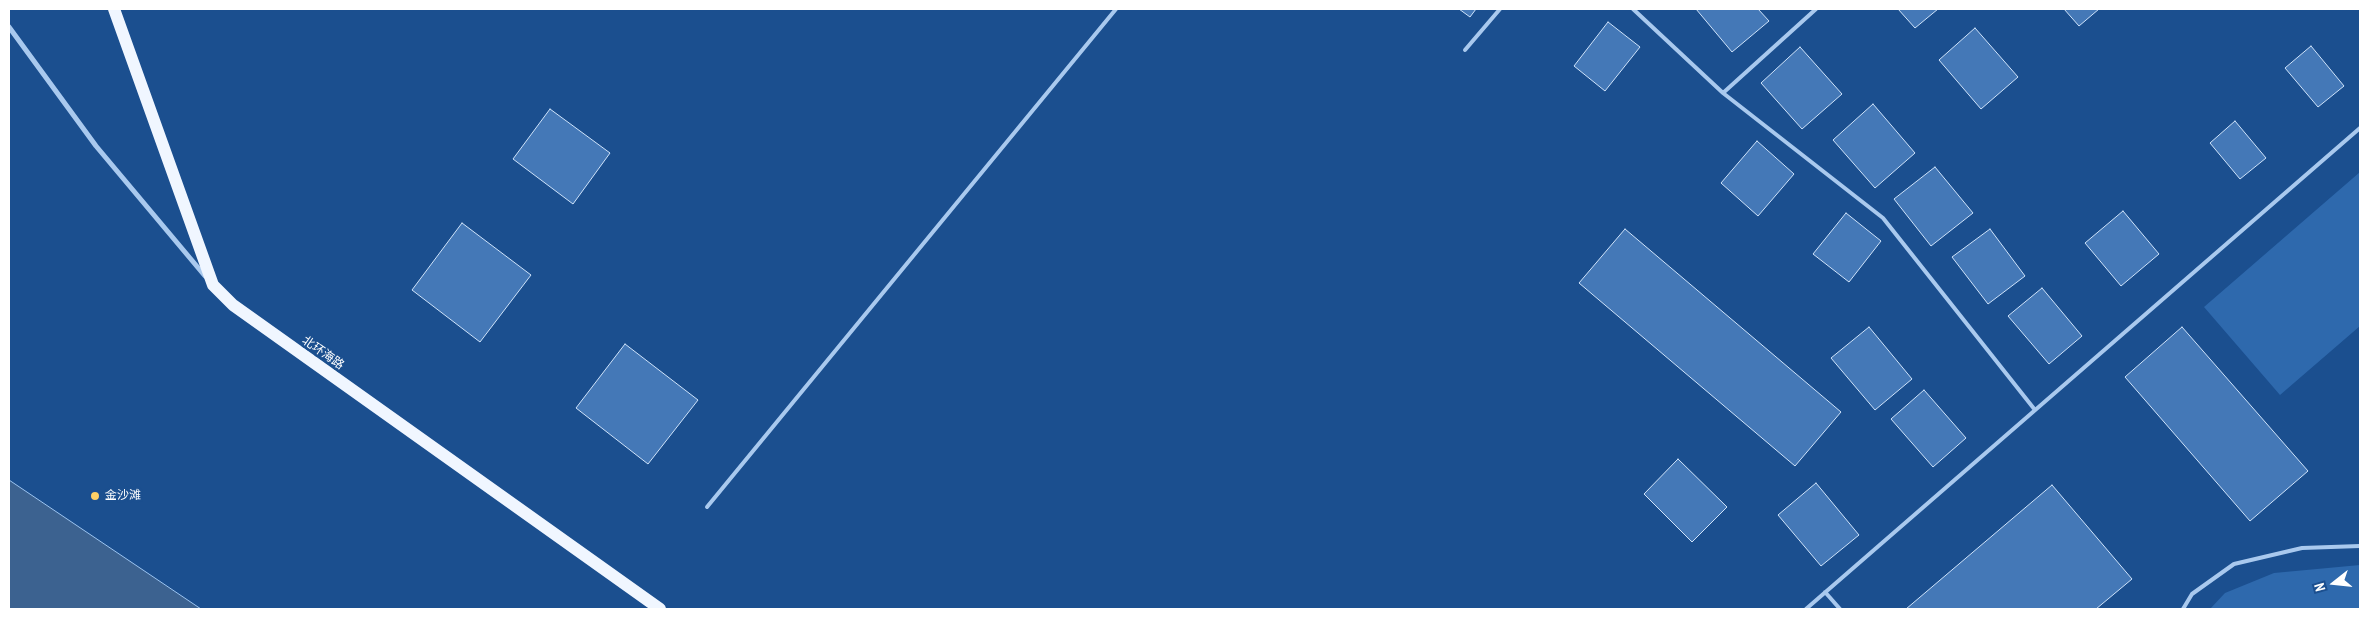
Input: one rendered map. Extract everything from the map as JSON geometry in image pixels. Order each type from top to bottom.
[{"type":"main road","name":"北环海路","points":[[114,9],[212,285],[233,305],[660,609]]},
{"type":"street","points":[[9,27],[96,146],[212,285]]},
{"type":"lane","points":[[707,507],[1116,9]]},
{"type":"lane","points":[[1465,50],[1500,9]]},
{"type":"lane","points":[[1633,9],[1723,93],[1883,218],[2035,410]]},
{"type":"lane","points":[[1723,93],[1816,9]]},
{"type":"lane","points":[[1806,609],[2360,128]]},
{"type":"lane","points":[[2183,609],[2192,594],[2234,564],[2302,548],[2360,546]]},
{"type":"lane","points":[[1825,592],[1840,609]]},
{"type":"shaded area","points":[[2360,172],[2360,326],[2280,395],[2204,307]]},
{"type":"shaded area","points":[[9,480],[201,609],[9,609]]},
{"type":"shaded area","points":[[2360,565],[2360,609],[2210,609],[2225,593],[2274,573]]},
{"type":"building","points":[[1459,9],[1476,9],[1470,17]]},
{"type":"building","points":[[1696,9],[1758,9],[1769,21],[1732,52]]},
{"type":"building","points":[[1898,9],[1938,9],[1915,28]]},
{"type":"building","points":[[2064,9],[2099,9],[2079,26]]},
{"type":"building","points":[[1608,22],[1640,47],[1605,91],[1574,66]]},
{"type":"building","points":[[1975,28],[2018,77],[1981,109],[1939,60]]},
{"type":"building","points":[[2311,46],[2344,86],[2318,107],[2285,68]]},
{"type":"building","points":[[1800,47],[1842,94],[1802,129],[1761,83]]},
{"type":"building","points":[[1873,104],[1915,153],[1875,188],[1833,140]]},
{"type":"building","points":[[550,109],[610,153],[573,204],[513,159]]},
{"type":"building","points":[[2235,121],[2266,158],[2240,179],[2210,143]]},
{"type":"building","points":[[1757,141],[1794,174],[1758,216],[1721,183]]},
{"type":"building","points":[[1935,167],[1973,213],[1931,246],[1894,199]]},
{"type":"building","points":[[2123,211],[2159,254],[2121,286],[2085,243]]},
{"type":"building","points":[[1846,213],[1881,241],[1849,282],[1813,254]]},
{"type":"building","points":[[462,223],[531,275],[480,342],[412,290]]},
{"type":"building","points":[[1625,229],[1841,412],[1795,466],[1579,283]]},
{"type":"building","points":[[1990,229],[2025,276],[1988,304],[1952,257]]},
{"type":"building","points":[[2042,288],[2082,336],[2049,364],[2008,316]]},
{"type":"building","points":[[1869,327],[1912,379],[1875,410],[1831,358]]},
{"type":"building","points":[[2182,327],[2308,471],[2250,521],[2125,377]]},
{"type":"building","points":[[625,344],[698,400],[648,464],[576,408]]},
{"type":"building","points":[[1924,390],[1966,438],[1933,467],[1891,419]]},
{"type":"building","points":[[1678,459],[1727,507],[1692,542],[1644,494]]},
{"type":"building","points":[[1816,483],[1859,535],[1821,566],[1778,515]]},
{"type":"building","points":[[2052,485],[2132,579],[2096,609],[1906,609]]},
{"type":"place","name":"金沙滩","points":[[95,496]]}]
